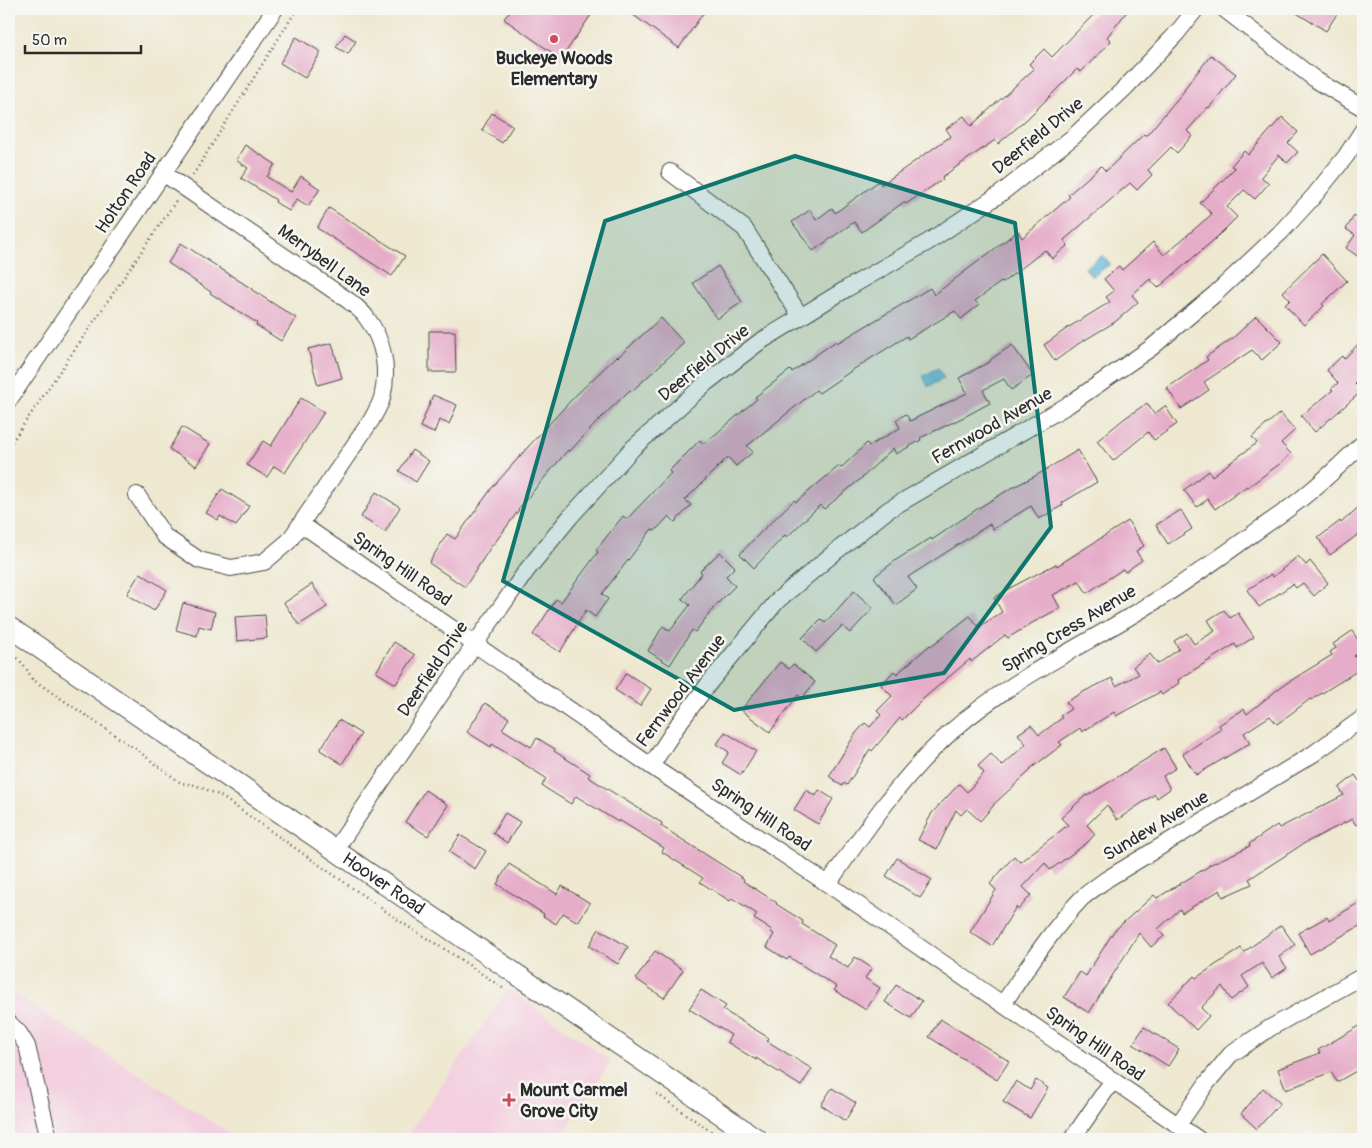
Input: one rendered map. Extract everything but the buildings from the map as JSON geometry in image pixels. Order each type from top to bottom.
[{"type":"main road","name":"Hoover Road","points":[[9,627],[758,1139]]},
{"type":"street","name":"Holton Road","points":[[9,400],[275,9]]},
{"type":"street","name":"Deerfield Drive","points":[[335,850],[527,570],[570,517],[633,448],[706,383],[758,343],[928,242],[1000,194],[1073,137],[1124,89],[1196,9]]},
{"type":"street","points":[[1224,9],[1316,80],[1363,108]]},
{"type":"street","name":"Fernwood Avenue","points":[[651,766],[679,723],[710,682],[778,600],[888,510],[1068,405],[1151,348],[1215,294],[1280,232],[1314,196],[1346,156],[1363,130]]},
{"type":"street","points":[[670,172],[744,228],[801,317]]},
{"type":"street","name":"Merrybell Lane","points":[[137,495],[164,536],[199,560],[231,568],[264,562],[289,541],[372,419],[381,400],[386,378],[382,348],[366,316],[349,301],[163,173]]},
{"type":"street","name":"Spring Cress Avenue","points":[[828,884],[899,786],[952,731],[1028,674],[1150,604],[1236,547],[1307,494],[1363,443]]},
{"type":"street","name":"Spring Hill Road","points":[[301,524],[651,766],[828,884],[1198,1139]]},
{"type":"street","name":"Sundew Avenue","points":[[1003,1004],[1030,963],[1083,897],[1107,879],[1313,754],[1363,718]]},
{"type":"street","points":[[1178,1125],[1206,1083],[1230,1056],[1270,1028],[1363,976]]},
{"type":"street","points":[[9,1023],[27,1046],[49,1139]]},
{"type":"street","points":[[1072,1139],[1113,1080]]},
{"type":"path","points":[[9,446],[185,188],[297,9]]},
{"type":"path","points":[[9,652],[20,660],[32,678],[134,748],[181,783],[195,784],[219,795],[407,926],[505,990]]},
{"type":"path","points":[[657,1094],[722,1139]]},
{"type":"highlighted area","points":[[795,156],[1015,223],[1051,527],[944,673],[734,710],[503,581],[605,221]]},
{"type":"shaded area","name":"Mount Carmel Grove City","points":[[508,989],[611,1061],[560,1139],[405,1139]]},
{"type":"shaded area","points":[[9,990],[238,1139],[9,1139]]},
{"type":"water","points":[[1103,255],[1110,264],[1092,277],[1085,268]]},
{"type":"water","points":[[938,368],[944,378],[928,387],[923,376]]},
{"type":"place","name":"Buckeye Woods Elementary","points":[[554,39]]},
{"type":"place","name":"Mount Carmel Grove City","points":[[509,1100]]}]
